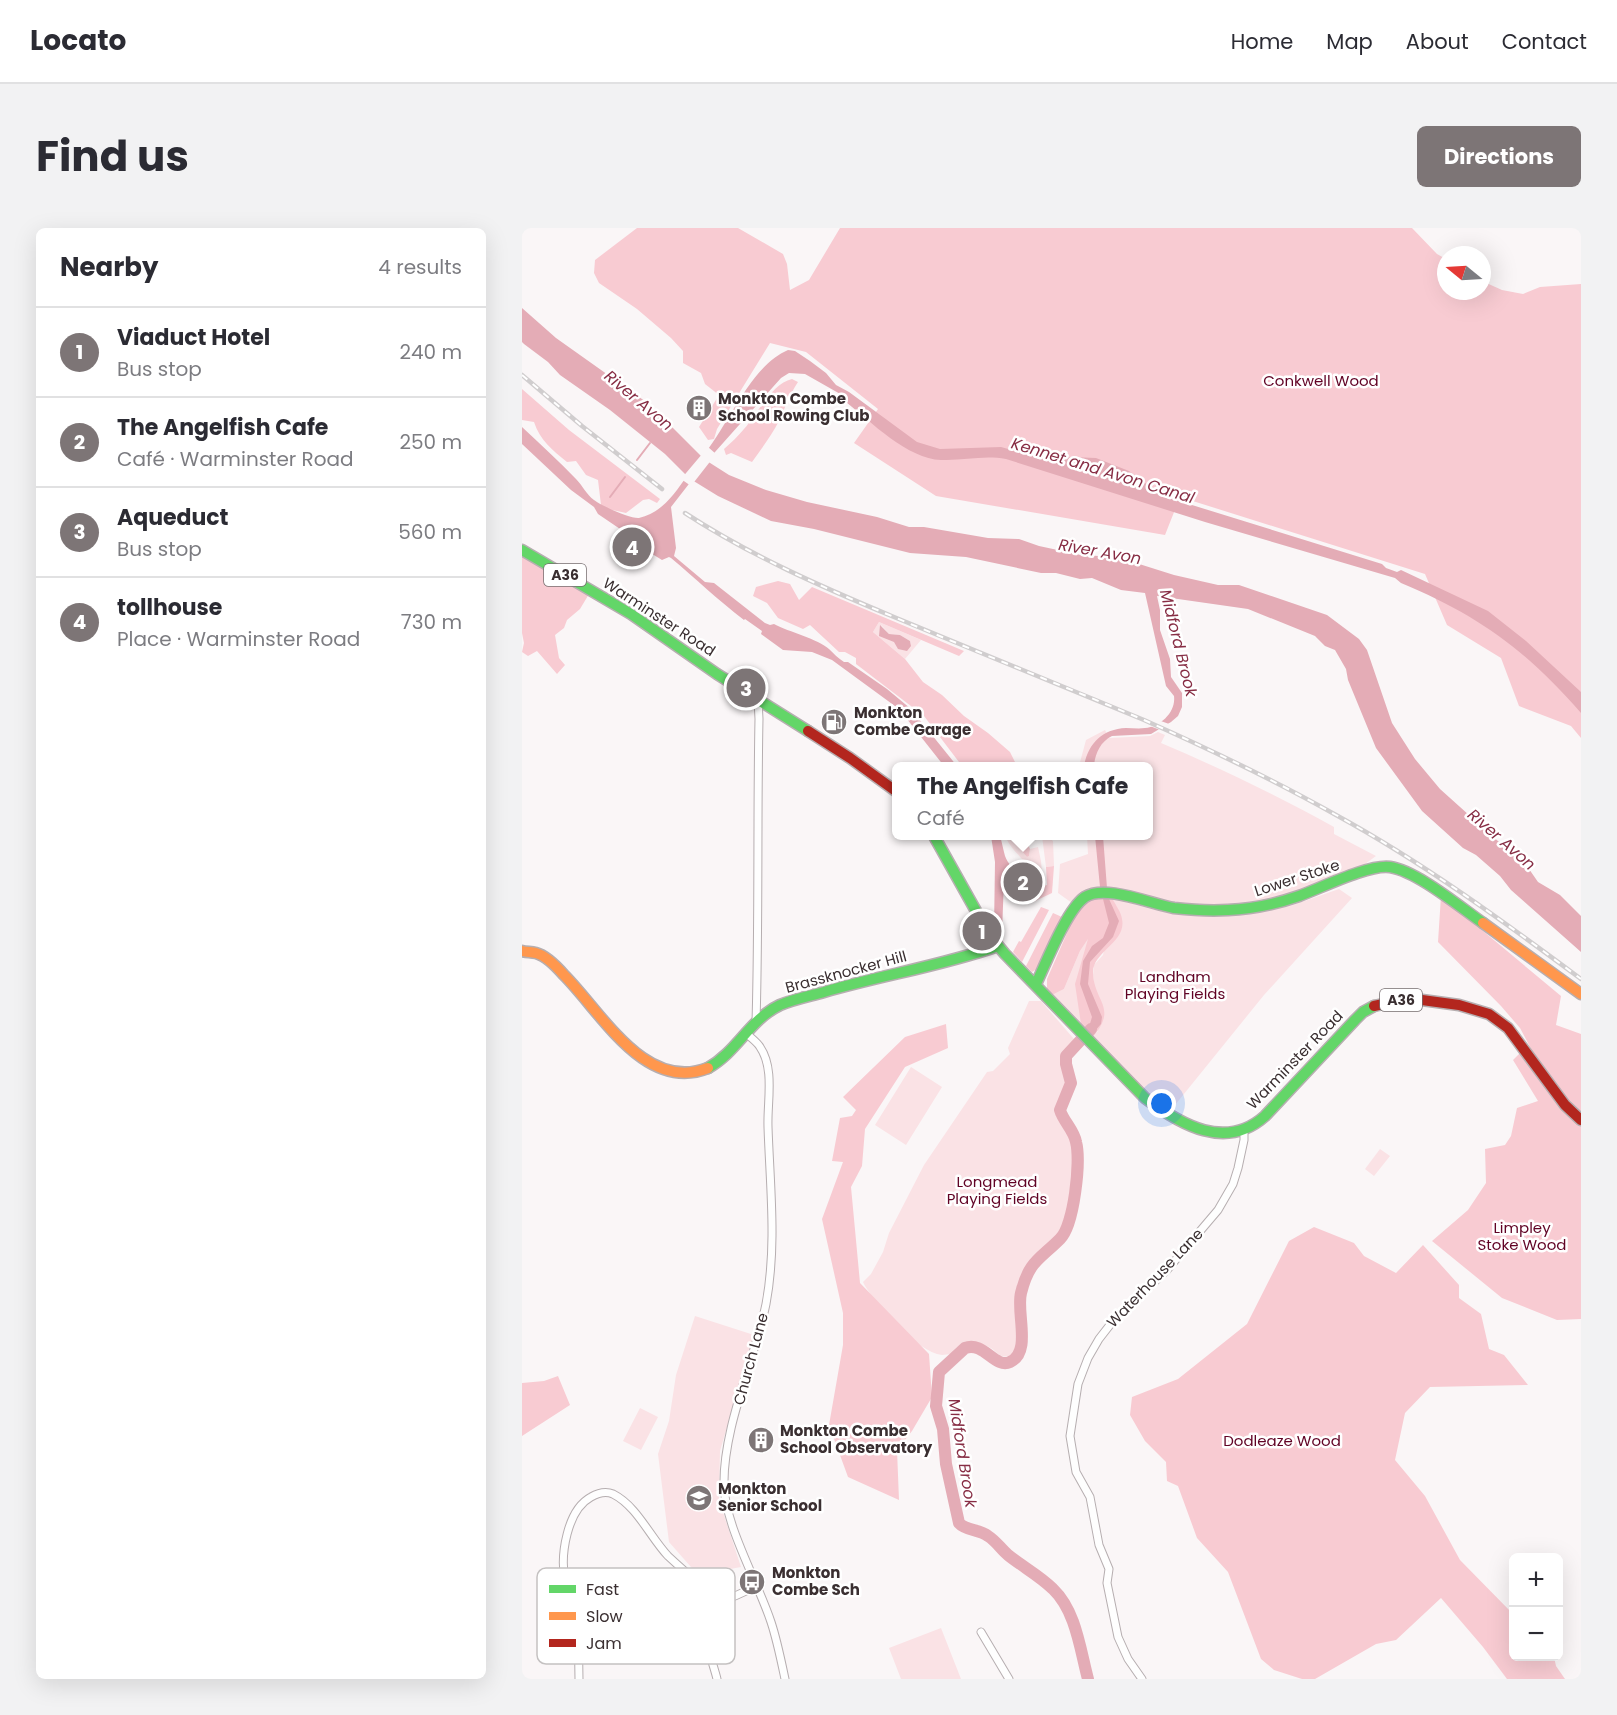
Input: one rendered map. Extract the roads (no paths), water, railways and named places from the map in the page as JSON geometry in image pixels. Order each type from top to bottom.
[{"type":"main road","name":"Warminster Road","points":[[522,550],[631,614],[758,700],[850,758],[892,788]]},
{"type":"main road","name":"Warminster Road","points":[[936,840],[990,936],[993,947],[1036,984],[1145,1098],[1162,1111],[1187,1124],[1221,1132],[1244,1130],[1263,1117],[1363,1012],[1374,1006],[1404,1000],[1462,1005],[1487,1013],[1497,1019],[1512,1033],[1565,1105],[1581,1120]]},
{"type":"main road","name":"Lower Stoke","points":[[1036,984],[1072,911],[1081,900],[1090,894],[1109,893],[1181,909],[1208,911],[1250,909],[1296,897],[1368,870],[1389,867],[1409,874],[1442,894],[1581,994]]},
{"type":"main road","name":"Brassknocker Hill","points":[[522,951],[532,950],[541,954],[558,967],[635,1054],[659,1070],[686,1074],[702,1072],[714,1066],[756,1022],[777,1006],[854,982],[970,957],[993,947]]},
{"type":"street","points":[[756,1022],[759,918],[758,700]]},
{"type":"street","name":"Church Lane","points":[[747,1034],[760,1047],[766,1063],[769,1083],[768,1122],[774,1229],[766,1300],[759,1335],[729,1438],[724,1487],[729,1515],[771,1622],[786,1679]]},
{"type":"street","name":"Waterhouse Lane","points":[[1142,1679],[1128,1659],[1118,1637],[1107,1583],[1109,1569],[1099,1545],[1090,1497],[1076,1472],[1070,1436],[1078,1384],[1098,1339],[1113,1321],[1167,1270],[1218,1210],[1233,1184],[1244,1140],[1244,1130]]},
{"type":"street","points":[[564,1568],[565,1548],[574,1514],[582,1503],[601,1493],[613,1494],[633,1511],[668,1556],[682,1568]]},
{"type":"street","points":[[735,1596],[757,1586]]},
{"type":"street","points":[[981,1632],[1009,1679]]},
{"type":"street","points":[[713,1664],[717,1679]]},
{"type":"water","points":[[522,308],[556,338],[649,404],[702,457],[740,398],[762,369],[774,358],[788,350],[795,351],[826,373],[836,385],[917,442],[940,449],[1001,447],[1052,461],[1062,461],[1070,457],[1096,458],[1129,471],[1163,496],[1382,564],[1397,572],[1401,570],[1488,611],[1526,641],[1581,692],[1581,713],[1540,671],[1499,636],[1454,608],[1395,578],[1205,522],[1006,459],[941,460],[928,458],[890,438],[846,402],[842,395],[805,374],[789,373],[781,378],[707,461],[729,475],[766,490],[807,502],[877,517],[909,527],[924,527],[988,538],[1019,539],[1081,555],[1117,557],[1174,575],[1218,585],[1239,585],[1327,615],[1359,639],[1367,650],[1392,723],[1415,759],[1440,789],[1529,869],[1538,882],[1560,895],[1581,916],[1581,952],[1511,890],[1500,876],[1476,855],[1463,848],[1422,811],[1376,748],[1348,680],[1346,669],[1335,650],[1325,646],[1315,636],[1248,609],[1157,596],[1160,630],[1170,659],[1171,677],[1182,693],[1182,707],[1178,716],[1151,734],[1112,736],[1099,749],[1095,762],[1085,762],[1093,745],[1103,735],[1117,729],[1151,727],[1162,721],[1173,707],[1174,696],[1166,686],[1145,593],[1121,590],[1092,578],[1080,579],[1056,573],[1041,573],[966,557],[910,553],[814,529],[771,521],[718,496],[692,480],[671,507],[676,548],[674,556],[705,582],[714,583],[765,623],[774,624],[818,642],[844,662],[848,662],[887,689],[911,709],[954,762],[941,762],[899,709],[832,660],[812,652],[783,650],[671,558],[662,560],[631,541],[626,533],[598,514],[594,507],[571,490],[522,444],[522,427],[570,472],[594,500],[616,512],[635,518],[655,512],[673,495],[687,476],[665,454],[610,410],[560,375],[548,362],[522,342]]},
{"type":"water","points":[[880,625],[889,634],[900,635],[910,641],[911,646],[907,651],[898,649],[894,642],[879,636]]},
{"type":"water","points":[[992,840],[1001,840],[1005,856],[1015,874],[1011,891],[1007,891],[1008,879],[1004,879],[1002,933],[995,933],[994,929],[995,862]]},
{"type":"water","points":[[1095,840],[1103,840],[1109,899],[1119,921],[1113,937],[1090,962],[1088,984],[1102,1017],[1101,1024],[1088,1039],[1083,1034],[1089,1027],[1092,1017],[1080,984],[1083,961],[1092,946],[1103,938],[1109,923],[1100,887]]},
{"type":"waterway","points":[[637,460],[650,443]]},
{"type":"waterway","points":[[610,497],[625,477]]},
{"type":"waterway","name":"Midford Brook","points":[[1088,1679],[1076,1631],[1061,1598],[1048,1584],[1008,1555],[991,1538],[959,1523],[946,1464],[943,1429],[936,1406],[939,1372],[965,1348],[978,1348],[999,1362],[1005,1363],[1017,1357],[1020,1350],[1022,1341],[1020,1301],[1024,1282],[1031,1267],[1065,1232],[1073,1208],[1077,1178],[1077,1151],[1075,1138],[1060,1110],[1071,1083],[1066,1056],[1091,1029]]},
{"type":"railway","points":[[522,375],[662,489]]},
{"type":"railway","points":[[685,513],[761,557],[814,582],[1144,720],[1289,789],[1368,833],[1431,872],[1581,979]]},
{"type":"place","name":"Monkton Combe School Rowing Club","points":[[699,408]]},
{"type":"place","name":"tollhouse","points":[[632,547]]},
{"type":"place","name":"Aqueduct","points":[[746,688]]},
{"type":"place","name":"Monkton Combe Garage","points":[[834,722]]},
{"type":"place","name":"The Angelfish Cafe","points":[[1023,882]]},
{"type":"place","name":"Viaduct Hotel","points":[[982,931]]},
{"type":"place","name":"Monkton Combe School Observatory","points":[[761,1440]]},
{"type":"place","name":"Monkton Senior School","points":[[699,1498]]},
{"type":"place","name":"Monkton Combe Sch","points":[[752,1582]]},
{"type":"park label","name":"Conkwell Wood","points":[[1321,381]]},
{"type":"park label","name":"Landham Playing Fields","points":[[1175,986]]},
{"type":"park label","name":"Longmead Playing Fields","points":[[997,1190]]},
{"type":"park label","name":"Limpley Stoke Wood","points":[[1522,1236]]},
{"type":"park label","name":"Dodleaze Wood","points":[[1282,1441]]},
{"type":"water label","name":"River Avon","points":[[639,400]]},
{"type":"water label","name":"Kennet and Avon Canal","points":[[1103,470]]},
{"type":"water label","name":"River Avon","points":[[1100,551]]},
{"type":"water label","name":"River Avon","points":[[1502,839]]}]
